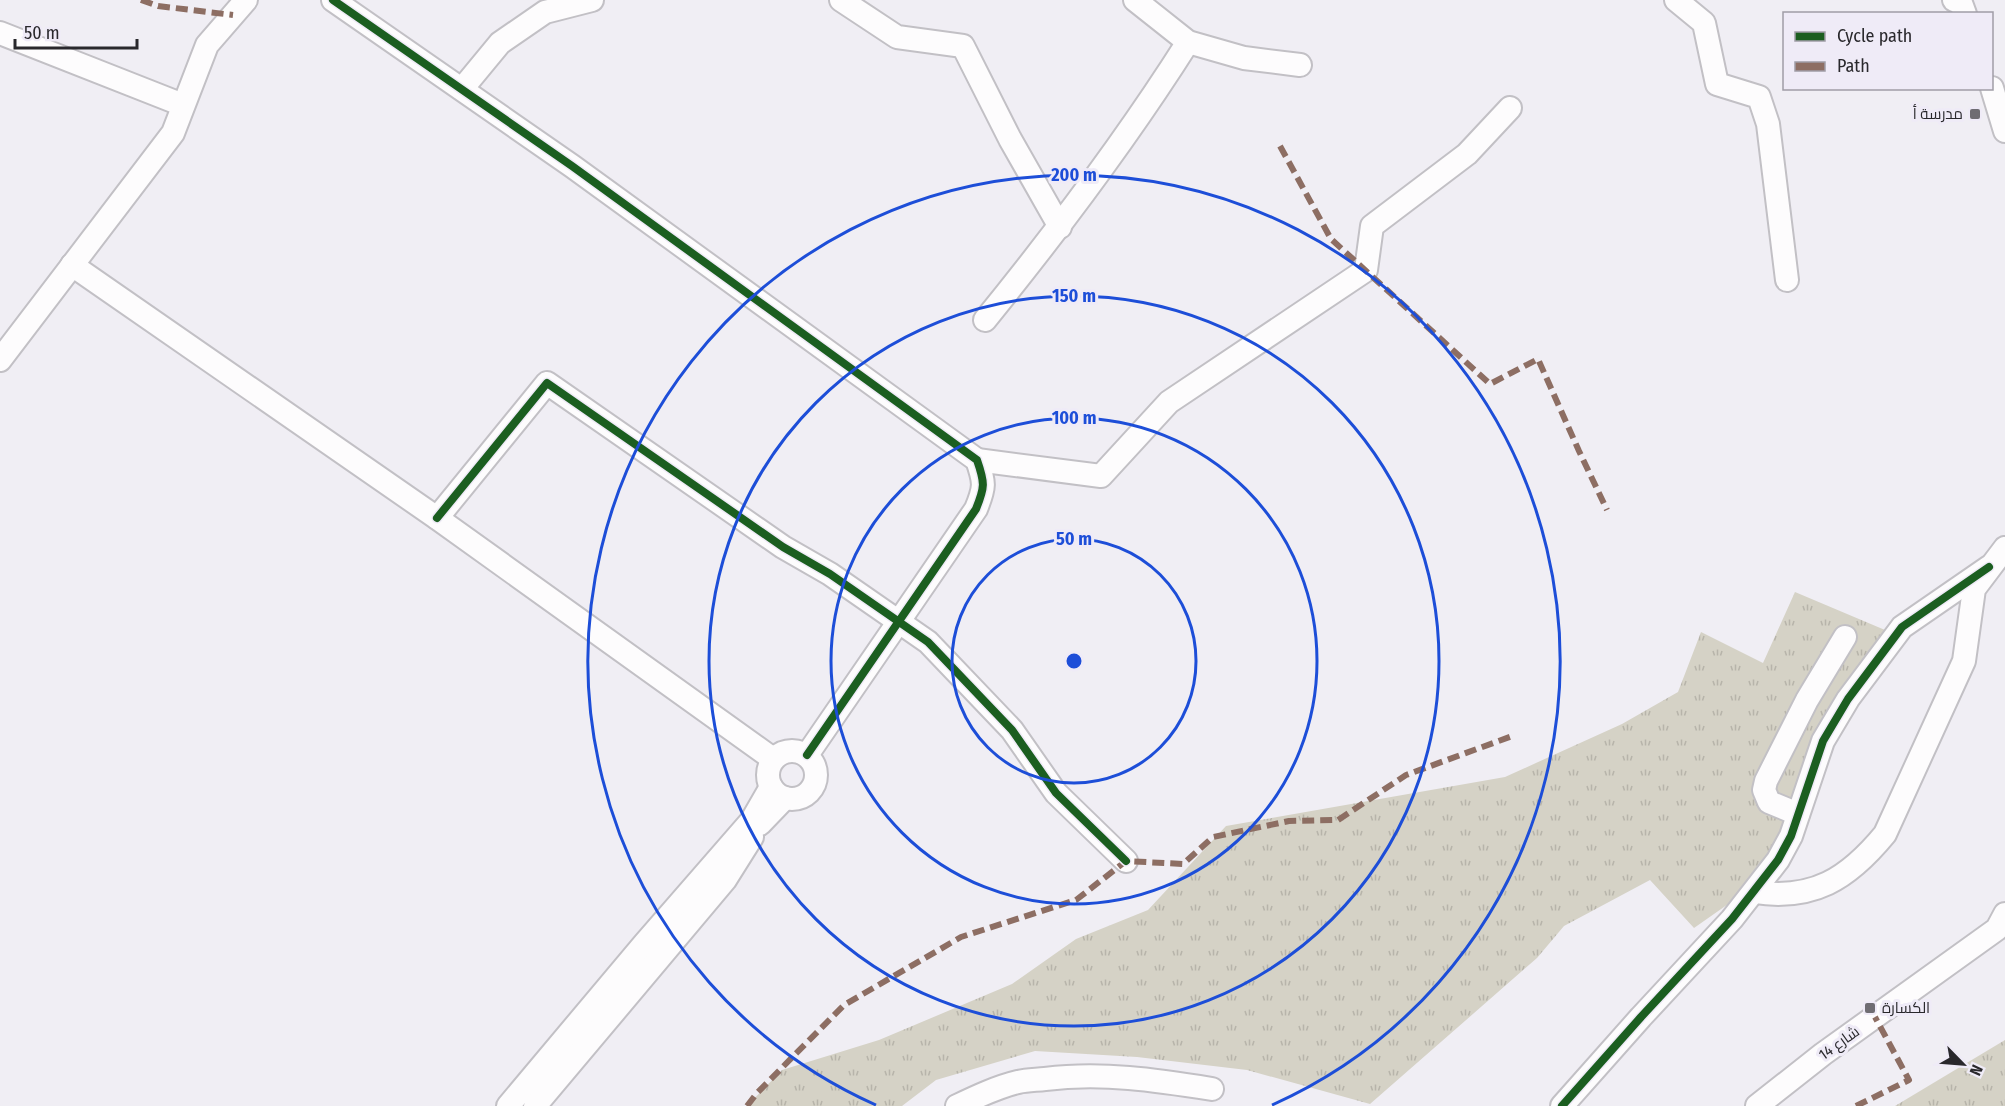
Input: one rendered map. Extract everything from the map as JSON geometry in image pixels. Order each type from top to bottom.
[{"type":"street","points":[[0,360],[172,133],[207,45],[246,0]]},
{"type":"street","points":[[333,0],[582,172],[977,460],[1101,476],[1169,402],[1366,270],[1372,226],[1467,154],[1510,108]]},
{"type":"street","points":[[462,89],[500,43],[545,12],[592,0]]},
{"type":"street","points":[[841,0],[897,37],[963,46],[1010,139],[1060,227]]},
{"type":"street","points":[[1135,0],[1188,42],[1244,58],[1300,65]]},
{"type":"street","points":[[1676,0],[1704,23],[1717,84],[1759,97],[1768,124],[1787,280]]},
{"type":"street","points":[[1954,0],[1961,3],[1964,12]]},
{"type":"street","points":[[0,33],[183,105]]},
{"type":"street","points":[[985,320],[1060,227],[1145,110],[1188,42]]},
{"type":"street","points":[[1993,90],[2005,131]]},
{"type":"street","points":[[72,265],[437,518],[773,759]]},
{"type":"street","points":[[437,518],[547,383],[783,547],[830,574],[928,642],[1012,730],[1056,793],[1126,861]]},
{"type":"street","points":[[807,755],[976,508],[984,479],[977,460]]},
{"type":"street","points":[[1754,892],[1779,895],[1806,891],[1827,883],[1847,873],[1870,852],[1885,834],[1964,661],[1974,589],[2005,548]]},
{"type":"street","points":[[1562,1106],[1732,919],[1778,860],[1791,836],[1823,741],[1848,699],[1902,627],[1989,567]]},
{"type":"street","points":[[1798,814],[1769,802],[1764,790],[1766,781],[1807,700],[1845,637]]},
{"type":"street","points":[[793,750],[807,755],[816,767],[817,774],[813,788],[802,797],[795,799],[778,792],[768,773],[773,759],[786,751],[793,750]]},
{"type":"street","points":[[535,1106],[725,880],[778,792]]},
{"type":"street","points":[[508,1106],[644,944],[778,792]]},
{"type":"street","points":[[519,1106],[763,820]]},
{"type":"street","name":"شارع 14","points":[[1757,1106],[1823,1054],[1997,928],[2005,914]]},
{"type":"street","points":[[957,1106],[1018,1082],[1063,1077],[1149,1078],[1212,1089]]},
{"type":"green space","points":[[1795,592],[1885,630],[1830,745],[1781,867],[1694,928],[1650,880],[1564,926],[1537,958],[1370,1104],[1247,1070],[1137,1057],[1035,1051],[936,1080],[902,1106],[747,1106],[782,1070],[879,1040],[1012,984],[1076,939],[1148,910],[1226,826],[1505,777],[1622,724],[1678,692],[1701,632],[1763,663]]},
{"type":"green space","points":[[2005,1040],[2005,1106],[1895,1106]]},
{"type":"marked path","points":[[141,0],[158,6],[233,15]]},
{"type":"marked path","points":[[1280,146],[1331,239],[1490,384],[1538,359],[1607,510]]},
{"type":"marked path","points":[[747,1106],[844,1005],[961,937],[1076,900],[1126,861],[1183,864],[1213,837],[1289,821],[1338,820],[1406,775],[1515,735]]},
{"type":"marked path","points":[[1856,1106],[1909,1080],[1875,1017]]},
{"type":"cycle path","points":[[333,0],[572,166],[977,460],[983,485],[976,509],[807,755]]},
{"type":"cycle path","points":[[437,518],[547,383],[783,547],[830,574],[928,642],[1012,730],[1056,793],[1126,861]]},
{"type":"cycle path","points":[[1562,1106],[1732,919],[1778,860],[1791,836],[1823,741],[1848,699],[1902,627],[1989,567]]},
{"type":"place","name":"مدرسة أ","points":[[1975,114]]},
{"type":"place","name":"الكسارة","points":[[1870,1008]]}]
